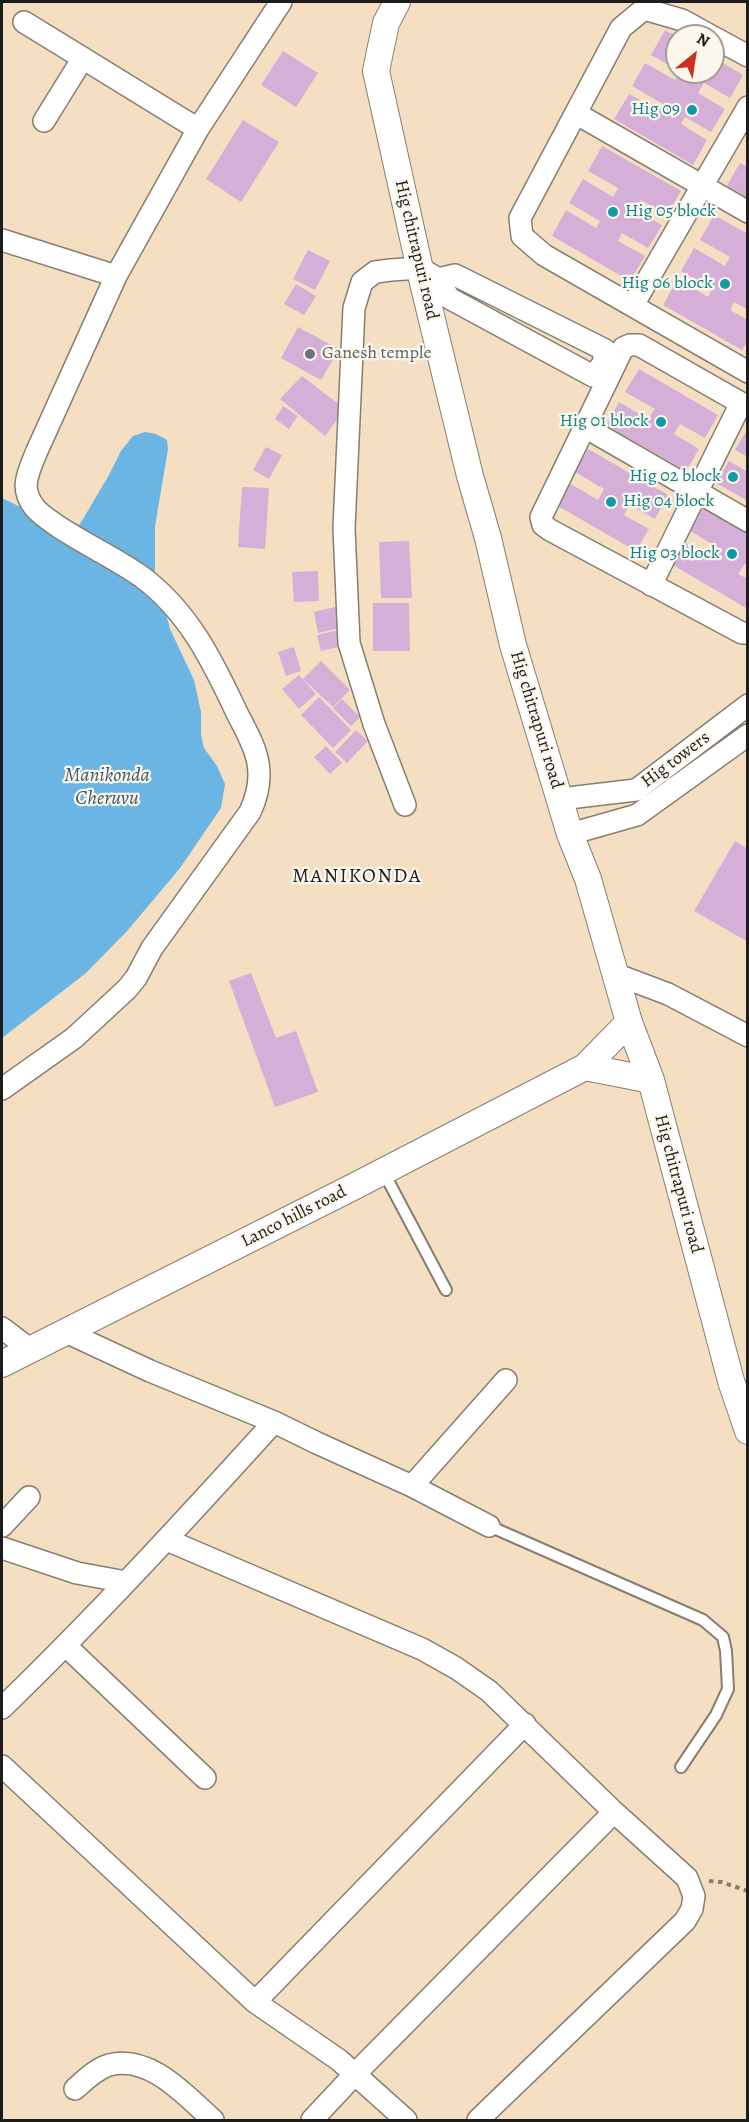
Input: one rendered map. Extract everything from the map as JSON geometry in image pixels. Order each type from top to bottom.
[{"type":"street","points":[[2,1089],[74,1038],[127,989],[136,978],[152,948],[250,812],[258,790],[258,765],[250,738],[198,636],[178,610],[140,576],[76,539],[41,514],[35,508],[25,489],[36,453],[116,276],[198,129],[281,2]]},
{"type":"street","name":"Hig chitrapuri road","points":[[397,2],[386,23],[376,71],[429,274],[513,645],[570,834],[588,879],[629,1022],[651,1080],[731,1381],[747,1431]]},
{"type":"street","points":[[689,24],[644,9],[621,28],[520,218],[522,236],[544,255],[747,372]]},
{"type":"street","points":[[24,22],[198,129]]},
{"type":"street","points":[[725,44],[747,56]]},
{"type":"street","points":[[44,122],[83,58]]},
{"type":"street","points":[[633,305],[747,107]]},
{"type":"street","points":[[577,114],[747,212]]},
{"type":"street","points":[[2,240],[116,276]]},
{"type":"street","points":[[405,805],[374,724],[349,643],[344,528],[354,308],[362,282],[375,272],[429,274],[449,298],[593,376],[608,367]]},
{"type":"street","points":[[651,585],[696,492],[744,405],[639,345],[630,345],[623,348],[608,367],[585,427],[541,517],[543,525],[651,585],[742,633],[747,633]]},
{"type":"street","points":[[585,427],[747,521]]},
{"type":"street","name":"Hig towers","points":[[560,799],[636,790],[747,705]]},
{"type":"street","points":[[570,834],[637,815],[747,735]]},
{"type":"street","points":[[615,974],[668,994],[747,1036]]},
{"type":"street","name":"Lanco hills road","points":[[2,1364],[585,1067],[629,1022]]},
{"type":"street","points":[[585,1067],[651,1080]]},
{"type":"street","points":[[2,1328],[31,1350]]},
{"type":"street","points":[[66,1332],[184,1386],[274,1422],[412,1486],[489,1526]]},
{"type":"street","points":[[412,1486],[506,1380]]},
{"type":"street","points":[[2,1708],[66,1646],[167,1540],[274,1422]]},
{"type":"street","points":[[2,1526],[29,1497]]},
{"type":"street","points":[[167,1540],[422,1649],[456,1668],[489,1690],[614,1812],[687,1878],[694,1896],[692,1910],[685,1921],[478,2121]]},
{"type":"street","points":[[2,1548],[77,1573],[126,1582]]},
{"type":"street","points":[[66,1646],[205,1778]]},
{"type":"street","points":[[255,2002],[525,1724]]},
{"type":"street","points":[[2,1766],[255,2002],[339,2060],[406,2121]]},
{"type":"street","points":[[312,2121],[355,2074],[614,1812]]},
{"type":"street","points":[[75,2090],[97,2070],[109,2065],[131,2062],[157,2074],[213,2121]]},
{"type":"lane","points":[[383,1171],[446,1290]]},
{"type":"lane","points":[[489,1526],[703,1620],[723,1637],[728,1689],[716,1715],[681,1767]]},
{"type":"path","points":[[687,1878],[721,1882],[747,1891]]},
{"type":"water","name":"Manikonda Cheruvu","points":[[145,432],[156,434],[167,440],[168,449],[155,526],[155,574],[170,629],[194,680],[201,712],[201,735],[204,748],[217,766],[225,784],[221,808],[180,868],[128,930],[86,973],[2,1038],[2,498],[72,530],[80,524],[121,451],[133,436]]},
{"type":"building","points":[[665,30],[665,63],[651,55]]},
{"type":"building","points":[[283,51],[318,73],[296,107],[261,85]]},
{"type":"building","name":"Hig 09","points":[[645,63],[665,74],[665,84],[703,84],[698,93],[725,109],[711,132],[685,117],[681,124],[707,140],[693,165],[614,119],[629,94],[659,111],[663,104],[632,86]]},
{"type":"building","name":"Hig 09","points":[[725,64],[743,75],[730,98],[706,84],[725,84]]},
{"type":"building","points":[[243,120],[279,142],[241,202],[206,179]]},
{"type":"building","name":"Hig 05 block","points":[[602,146],[681,191],[667,215],[641,200],[636,210],[662,225],[648,248],[622,233],[618,241],[645,256],[630,281],[552,236],[566,210],[596,228],[600,221],[569,203],[583,179],[613,197],[618,188],[588,171]]},
{"type":"building","points":[[740,163],[748,167],[748,202],[725,189]]},
{"type":"building","name":"Hig 06 block","points":[[714,215],[748,234],[748,310],[734,302],[730,310],[748,320],[748,340],[742,350],[663,305],[678,279],[708,297],[712,289],[681,271],[694,248],[725,266],[730,257],[700,240]]},
{"type":"building","points":[[308,250],[330,261],[315,290],[293,279]]},
{"type":"building","points":[[296,284],[316,296],[304,315],[284,304]]},
{"type":"building","name":"Ganesh temple","points":[[298,327],[339,349],[321,380],[281,358]]},
{"type":"building","name":"Hig 01 block","points":[[639,369],[718,415],[705,438],[680,424],[674,434],[699,449],[686,471],[606,425],[619,402],[648,419],[655,409],[625,392]]},
{"type":"building","points":[[302,376],[345,409],[325,436],[280,399]]},
{"type":"building","points":[[283,406],[298,416],[289,429],[275,419]]},
{"type":"building","name":"Hig 02 block","points":[[748,428],[748,457],[735,450]]},
{"type":"building","points":[[266,447],[282,455],[269,479],[253,470]]},
{"type":"building","name":"Hig 04 block","points":[[588,449],[668,495],[655,519],[630,505],[624,515],[649,529],[636,551],[556,505],[569,483],[598,500],[604,489],[575,472]]},
{"type":"building","name":"Hig 02 block","points":[[729,461],[748,472],[748,501],[716,483]]},
{"type":"building","points":[[242,487],[269,488],[265,549],[238,547]]},
{"type":"building","name":"Hig 03 block","points":[[703,508],[748,534],[748,565],[745,564],[738,574],[748,579],[748,609],[671,564],[684,542],[713,559],[719,548],[690,531]]},
{"type":"building","points":[[409,541],[412,598],[381,598],[379,542]]},
{"type":"building","points":[[318,571],[319,601],[294,602],[292,572]]},
{"type":"building","points":[[373,603],[409,603],[410,651],[373,651]]},
{"type":"building","points":[[339,606],[344,627],[318,633],[314,612]]},
{"type":"building","points":[[344,629],[347,645],[321,651],[317,635]]},
{"type":"building","points":[[294,647],[301,671],[286,676],[278,652]]},
{"type":"building","points":[[321,661],[350,690],[333,707],[303,679]]},
{"type":"building","points":[[299,675],[316,694],[299,709],[282,689]]},
{"type":"building","points":[[319,697],[351,730],[333,748],[301,715]]},
{"type":"building","points":[[342,699],[360,717],[351,726],[333,708]]},
{"type":"building","points":[[356,730],[368,741],[347,763],[335,752]]},
{"type":"building","points":[[326,746],[342,763],[330,774],[314,757]]},
{"type":"building","points":[[735,841],[748,849],[748,942],[694,911]]},
{"type":"building","points":[[251,973],[276,1038],[296,1031],[318,1092],[275,1107],[229,981]]},
{"type":"place","name":"Hig 09","points":[[692,110]]},
{"type":"place","name":"Hig 05 block","points":[[613,212]]},
{"type":"place","name":"Hig 06 block","points":[[725,284]]},
{"type":"place","name":"Ganesh temple","points":[[310,354]]},
{"type":"place","name":"Hig 01 block","points":[[661,422]]},
{"type":"place","name":"Hig 02 block","points":[[733,477]]},
{"type":"place","name":"Hig 04 block","points":[[611,502]]},
{"type":"place","name":"Hig 03 block","points":[[732,554]]},
{"type":"district","name":"MANIKONDA","points":[[357,877]]}]
